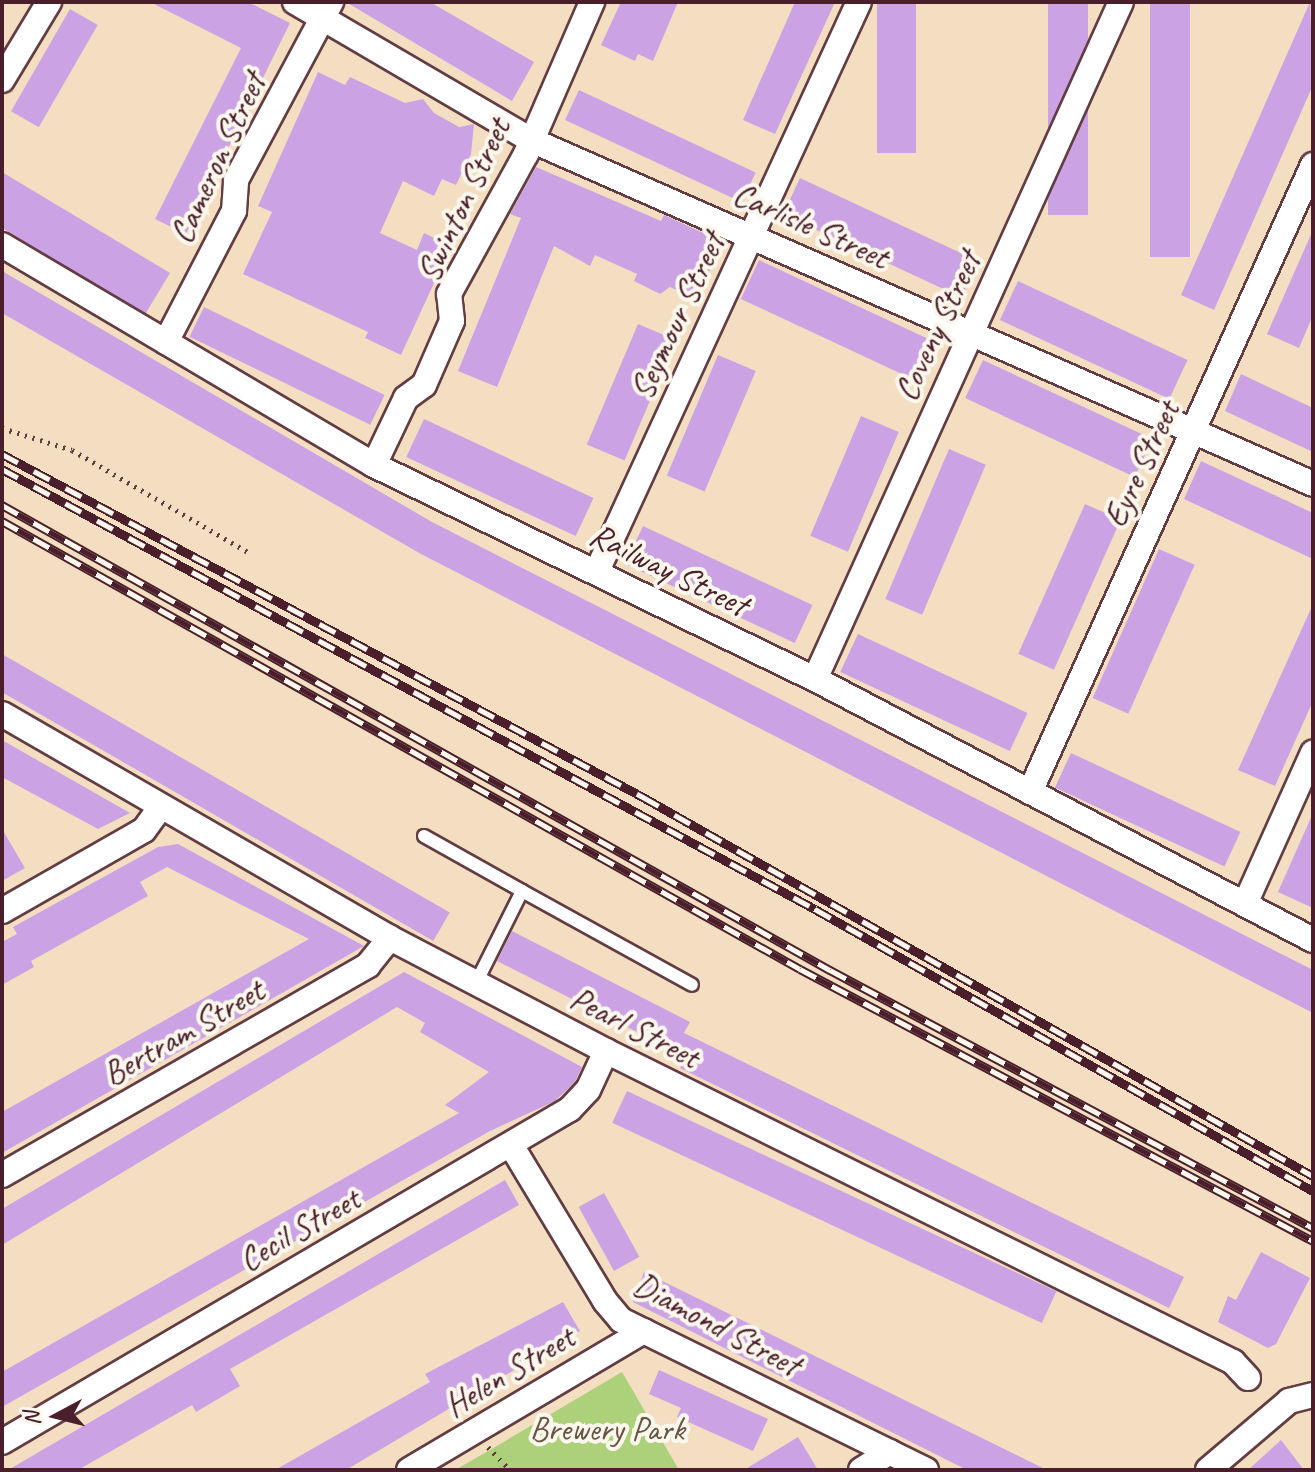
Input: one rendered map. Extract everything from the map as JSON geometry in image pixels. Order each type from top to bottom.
[{"type":"street","points":[[2,80],[49,2]]},
{"type":"street","name":"Carlisle Street","points":[[295,2],[327,10],[531,140],[1313,484]]},
{"type":"street","name":"Swinton Street","points":[[374,465],[406,398],[424,385],[452,321],[449,294],[531,140],[592,2]]},
{"type":"street","name":"Seymour Street","points":[[597,571],[859,2]]},
{"type":"street","name":"Coveny Street","points":[[815,679],[1121,2]]},
{"type":"street","name":"Cameron Street","points":[[166,342],[234,211],[236,180],[327,10]]},
{"type":"street","name":"Eyre Street","points":[[1030,792],[1313,165]]},
{"type":"street","name":"Railway Street","points":[[2,245],[374,465],[815,679],[1313,940]]},
{"type":"street","name":"Pearl Street","points":[[2,714],[160,808],[390,938],[606,1051],[1233,1362],[1248,1378]]},
{"type":"street","points":[[1245,904],[1313,753]]},
{"type":"street","points":[[2,911],[144,830],[160,808]]},
{"type":"street","name":"Bertram Street","points":[[2,1175],[368,965],[390,938]]},
{"type":"street","name":"Cecil Street","points":[[2,1442],[511,1145],[579,1102],[606,1051]]},
{"type":"street","name":"Diamond Street","points":[[511,1145],[612,1312],[644,1331],[926,1470]]},
{"type":"street","name":"Helen Street","points":[[409,1470],[644,1331]]},
{"type":"street","points":[[1208,1470],[1289,1401],[1313,1395]]},
{"type":"street","points":[[861,1470],[890,1452]]},
{"type":"lane","points":[[424,836],[692,985]]},
{"type":"lane","points":[[476,983],[522,891]]},
{"type":"path","points":[[2,428],[72,450],[248,552]]},
{"type":"green space","name":"Brewery Park","points":[[622,1372],[679,1470],[455,1470],[490,1450]]},
{"type":"building","points":[[150,2],[248,2],[290,23],[186,234],[155,219],[241,48]]},
{"type":"building","points":[[346,2],[430,2],[534,62],[512,101]]},
{"type":"building","points":[[621,2],[678,2],[653,61],[638,54],[635,61],[601,45]]},
{"type":"building","points":[[795,2],[835,2],[775,134],[743,120]]},
{"type":"building","points":[[877,2],[916,2],[916,153],[877,153]]},
{"type":"building","points":[[1048,2],[1088,2],[1088,215],[1048,215]]},
{"type":"building","points":[[1150,2],[1190,2],[1190,257],[1150,257]]},
{"type":"building","points":[[1310,2],[1313,85],[1214,310],[1181,295]]},
{"type":"building","points":[[70,9],[98,25],[39,127],[11,111]]},
{"type":"building","points":[[318,72],[345,85],[350,77],[405,103],[423,99],[434,113],[459,127],[474,124],[471,154],[456,185],[442,179],[434,196],[403,181],[380,233],[417,250],[424,233],[451,246],[401,355],[365,338],[368,332],[243,274],[272,212],[258,206]]},
{"type":"building","points":[[579,90],[756,172],[742,202],[565,120]]},
{"type":"building","points":[[536,167],[661,221],[664,215],[723,242],[696,300],[670,287],[660,294],[634,281],[637,274],[595,255],[590,266],[554,246],[497,387],[458,371],[521,218],[510,214]]},
{"type":"building","points":[[2,172],[170,273],[145,314],[2,228]]},
{"type":"building","points":[[800,178],[979,261],[962,298],[783,214]]},
{"type":"building","points":[[1313,230],[1313,315],[1299,348],[1267,334]]},
{"type":"building","points":[[759,260],[928,339],[910,378],[741,299]]},
{"type":"building","points":[[2,271],[432,522],[1313,970],[1313,1013],[421,554],[2,313]]},
{"type":"building","points":[[1018,281],[1187,360],[1169,399],[1000,320]]},
{"type":"building","points":[[204,307],[385,395],[370,425],[190,337]]},
{"type":"building","points":[[638,324],[676,340],[625,461],[587,445]]},
{"type":"building","points":[[718,355],[756,371],[705,492],[667,476]]},
{"type":"building","points":[[983,360],[1152,439],[1135,477],[965,398]]},
{"type":"building","points":[[1241,374],[1313,408],[1313,452],[1225,411]]},
{"type":"building","points":[[861,416],[899,432],[848,552],[810,536]]},
{"type":"building","points":[[424,419],[593,498],[576,536],[406,457]]},
{"type":"building","points":[[949,449],[986,465],[922,615],[885,599]]},
{"type":"building","points":[[1201,461],[1313,513],[1313,559],[1184,499]]},
{"type":"building","points":[[1085,504],[1121,520],[1054,670],[1018,654]]},
{"type":"building","points":[[643,526],[812,605],[795,643],[625,564]]},
{"type":"building","points":[[1159,549],[1195,565],[1128,714],[1093,698]]},
{"type":"building","points":[[1313,604],[1313,701],[1275,786],[1238,770]]},
{"type":"building","points":[[858,634],[1027,713],[1010,751],[840,672]]},
{"type":"building","points":[[2,654],[450,912],[433,941],[2,692]]},
{"type":"building","points":[[2,740],[130,813],[98,829],[2,777]]},
{"type":"building","points":[[1071,753],[1240,832],[1224,866],[1055,787]]},
{"type":"building","points":[[1313,813],[1313,908],[1278,892]]},
{"type":"building","points":[[2,829],[25,868],[2,881]]},
{"type":"building","points":[[178,844],[364,946],[2,1153],[2,1112],[309,939],[167,867],[140,882],[148,896],[31,961],[34,967],[2,985],[2,942],[17,934],[13,927],[158,847]]},
{"type":"building","points":[[512,931],[690,1022],[684,1033],[1184,1277],[1169,1308],[680,1068],[685,1059],[497,961]]},
{"type":"building","points":[[404,972],[582,1067],[575,1082],[555,1101],[490,1131],[2,1407],[2,1372],[459,1113],[445,1105],[489,1072],[420,1032],[425,1023],[397,1007],[2,1245],[2,1209]]},
{"type":"building","points":[[627,1091],[1057,1291],[1042,1323],[612,1123]]},
{"type":"building","points":[[505,1180],[519,1205],[230,1369],[240,1386],[196,1412],[192,1405],[78,1470],[8,1470]]},
{"type":"building","points":[[604,1193],[639,1257],[614,1271],[579,1207]]},
{"type":"building","points":[[1261,1252],[1310,1278],[1276,1344],[1268,1348],[1218,1322],[1228,1296],[1236,1300]]},
{"type":"building","points":[[644,1272],[1047,1470],[967,1470],[633,1302]]},
{"type":"building","points":[[563,1302],[580,1331],[346,1470],[275,1470],[430,1382],[425,1374]]},
{"type":"building","points":[[659,1370],[768,1419],[753,1451],[677,1417],[681,1408],[649,1394]]},
{"type":"building","points":[[798,1437],[818,1470],[744,1470]]},
{"type":"building","points":[[1281,1440],[1304,1470],[1248,1470]]},
{"type":"railway","points":[[2,454],[643,797],[1313,1176]]},
{"type":"railway","points":[[2,469],[815,909],[1313,1191]]},
{"type":"railway","points":[[2,505],[830,970],[1313,1228]]},
{"type":"railway","points":[[2,521],[800,969],[1313,1241]]}]
